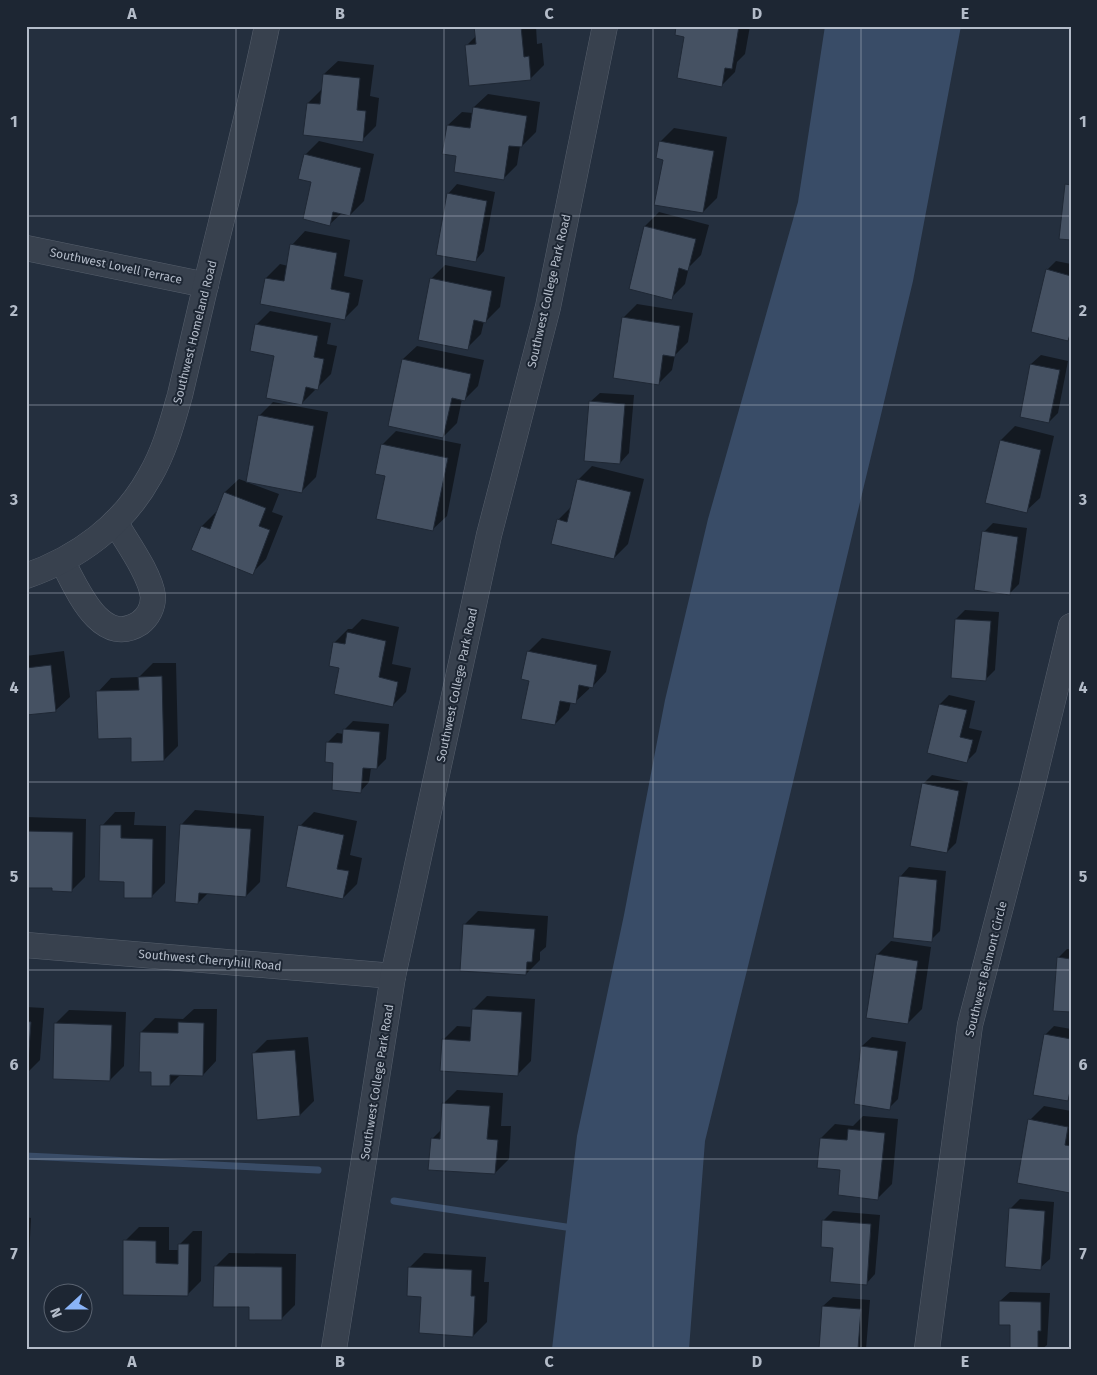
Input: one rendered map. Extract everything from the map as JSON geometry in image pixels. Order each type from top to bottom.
[{"type":"street","name":"Southwest Homeland Road","points":[[26,576],[49,568],[86,547],[115,522],[128,508],[150,477],[167,441],[248,118],[267,26]]},
{"type":"street","name":"Southwest College Park Road","points":[[334,1349],[393,976],[489,536],[548,307],[605,26]]},
{"type":"street","name":"Southwest Lovell Terrace","points":[[26,248],[206,285]]},
{"type":"street","points":[[62,561],[87,606],[98,620],[107,626],[117,628],[129,628],[140,622],[152,608],[153,596],[142,568],[115,522]]},
{"type":"street","name":"Southwest Belmont Circle","points":[[927,1349],[970,1025],[1031,792],[1071,626]]},
{"type":"street","name":"Southwest Cherryhill Road","points":[[26,945],[393,976]]},
{"type":"water","points":[[825,26],[961,26],[913,281],[705,1141],[689,1349],[552,1349],[577,1136],[624,915],[665,700],[708,519],[798,202]]},
{"type":"building","points":[[474,26],[521,26],[524,57],[529,56],[531,80],[469,86],[465,45],[476,44]]},
{"type":"building","points":[[676,26],[739,26],[732,69],[725,68],[722,87],[677,78],[684,37],[675,35]]},
{"type":"building","points":[[323,74],[360,78],[357,110],[366,111],[363,142],[303,135],[307,103],[320,104]]},
{"type":"building","points":[[473,107],[527,116],[522,147],[509,146],[504,180],[454,172],[456,156],[442,154],[447,125],[470,128]]},
{"type":"building","points":[[659,141],[714,151],[703,213],[654,205],[663,160],[656,158]]},
{"type":"building","points":[[304,154],[361,168],[350,216],[333,212],[330,226],[303,219],[311,182],[298,179]]},
{"type":"building","points":[[1065,184],[1071,185],[1071,240],[1059,239]]},
{"type":"building","points":[[447,193],[487,201],[476,262],[436,255]]},
{"type":"building","points":[[644,226],[696,239],[688,271],[679,268],[672,300],[629,289]]},
{"type":"building","points":[[290,244],[337,253],[331,289],[350,293],[345,320],[260,304],[265,278],[284,281]]},
{"type":"building","points":[[1046,269],[1071,276],[1071,331],[1068,341],[1031,332]]},
{"type":"building","points":[[430,278],[492,291],[486,323],[474,320],[468,350],[418,340]]},
{"type":"building","points":[[622,317],[680,326],[675,357],[663,355],[659,385],[613,378]]},
{"type":"building","points":[[255,324],[318,336],[314,357],[324,359],[318,390],[306,387],[302,405],[266,398],[274,356],[250,351]]},
{"type":"building","points":[[402,359],[471,374],[465,401],[452,398],[443,438],[388,426]]},
{"type":"building","points":[[1030,364],[1060,370],[1049,423],[1020,417]]},
{"type":"building","points":[[589,401],[625,404],[620,464],[584,461]]},
{"type":"building","points":[[258,415],[314,426],[302,493],[246,482]]},
{"type":"building","points":[[1000,440],[1041,450],[1027,513],[985,503]]},
{"type":"building","points":[[381,444],[448,458],[433,531],[376,519],[385,476],[375,474]]},
{"type":"building","points":[[577,479],[631,492],[614,559],[551,544],[557,519],[567,522]]},
{"type":"building","points":[[224,492],[266,508],[259,526],[270,530],[253,575],[191,550],[201,526],[210,529]]},
{"type":"building","points":[[982,531],[1018,537],[1010,595],[974,590]]},
{"type":"building","points":[[955,619],[991,621],[986,681],[951,678]]},
{"type":"building","points":[[347,632],[386,641],[379,677],[398,682],[393,707],[334,694],[339,668],[329,666],[333,642],[345,644]]},
{"type":"building","points":[[527,651],[597,665],[593,688],[579,685],[576,704],[560,701],[555,725],[521,719],[529,681],[521,679]]},
{"type":"building","points":[[51,665],[56,712],[26,715],[26,668]]},
{"type":"building","points":[[162,676],[164,761],[131,762],[131,738],[98,739],[96,691],[139,690],[138,677]]},
{"type":"building","points":[[939,704],[967,710],[960,737],[973,740],[967,763],[927,753]]},
{"type":"building","points":[[343,729],[380,732],[377,769],[363,768],[361,793],[332,790],[333,763],[325,762],[326,742],[342,743]]},
{"type":"building","points":[[922,783],[959,791],[947,853],[910,846]]},
{"type":"building","points":[[180,824],[251,829],[246,897],[199,893],[198,904],[175,902]]},
{"type":"building","points":[[100,825],[121,825],[121,838],[153,839],[152,898],[124,898],[124,882],[99,881]]},
{"type":"building","points":[[298,825],[344,835],[337,869],[349,871],[343,899],[286,887]]},
{"type":"building","points":[[26,831],[73,832],[72,892],[52,891],[52,888],[26,888]]},
{"type":"building","points":[[899,876],[937,880],[932,942],[893,938]]},
{"type":"building","points":[[463,924],[535,929],[532,962],[527,962],[526,975],[460,971]]},
{"type":"building","points":[[876,954],[918,961],[908,1024],[866,1018]]},
{"type":"building","points":[[1057,957],[1071,959],[1071,1012],[1053,1011]]},
{"type":"building","points":[[472,1009],[522,1012],[518,1076],[440,1071],[442,1039],[470,1041]]},
{"type":"building","points":[[26,1021],[31,1022],[27,1076],[26,1076]]},
{"type":"building","points":[[178,1022],[204,1023],[203,1076],[170,1075],[170,1086],[151,1086],[151,1072],[139,1072],[140,1032],[178,1033]]},
{"type":"building","points":[[54,1023],[112,1025],[110,1081],[53,1079]]},
{"type":"building","points":[[1044,1034],[1071,1039],[1071,1086],[1068,1101],[1033,1095]]},
{"type":"building","points":[[861,1046],[898,1051],[890,1110],[854,1104]]},
{"type":"building","points":[[295,1050],[300,1116],[257,1120],[252,1053]]},
{"type":"building","points":[[442,1103],[490,1106],[487,1139],[498,1140],[495,1174],[428,1170],[431,1138],[440,1139]]},
{"type":"building","points":[[1028,1119],[1068,1127],[1065,1145],[1071,1146],[1070,1193],[1017,1183]]},
{"type":"building","points":[[848,1129],[885,1133],[878,1200],[838,1195],[840,1170],[817,1168],[820,1138],[847,1140]]},
{"type":"building","points":[[1009,1208],[1045,1211],[1041,1270],[1005,1267]]},
{"type":"building","points":[[822,1220],[871,1224],[867,1285],[830,1282],[833,1248],[821,1247]]},
{"type":"building","points":[[123,1240],[156,1241],[156,1263],[178,1264],[178,1244],[189,1244],[188,1296],[123,1295]]},
{"type":"building","points":[[214,1266],[282,1267],[282,1320],[249,1320],[249,1307],[213,1307]]},
{"type":"building","points":[[408,1267],[472,1270],[471,1296],[475,1296],[473,1337],[419,1333],[421,1297],[407,1296]]},
{"type":"building","points":[[999,1301],[1041,1302],[1041,1331],[1038,1331],[1038,1349],[1010,1349],[1010,1325],[999,1325]]},
{"type":"building","points":[[822,1306],[861,1309],[858,1349],[819,1349]]},
{"type":"waterway","points":[[26,1156],[318,1170]]},
{"type":"waterway","points":[[394,1201],[566,1227]]}]
